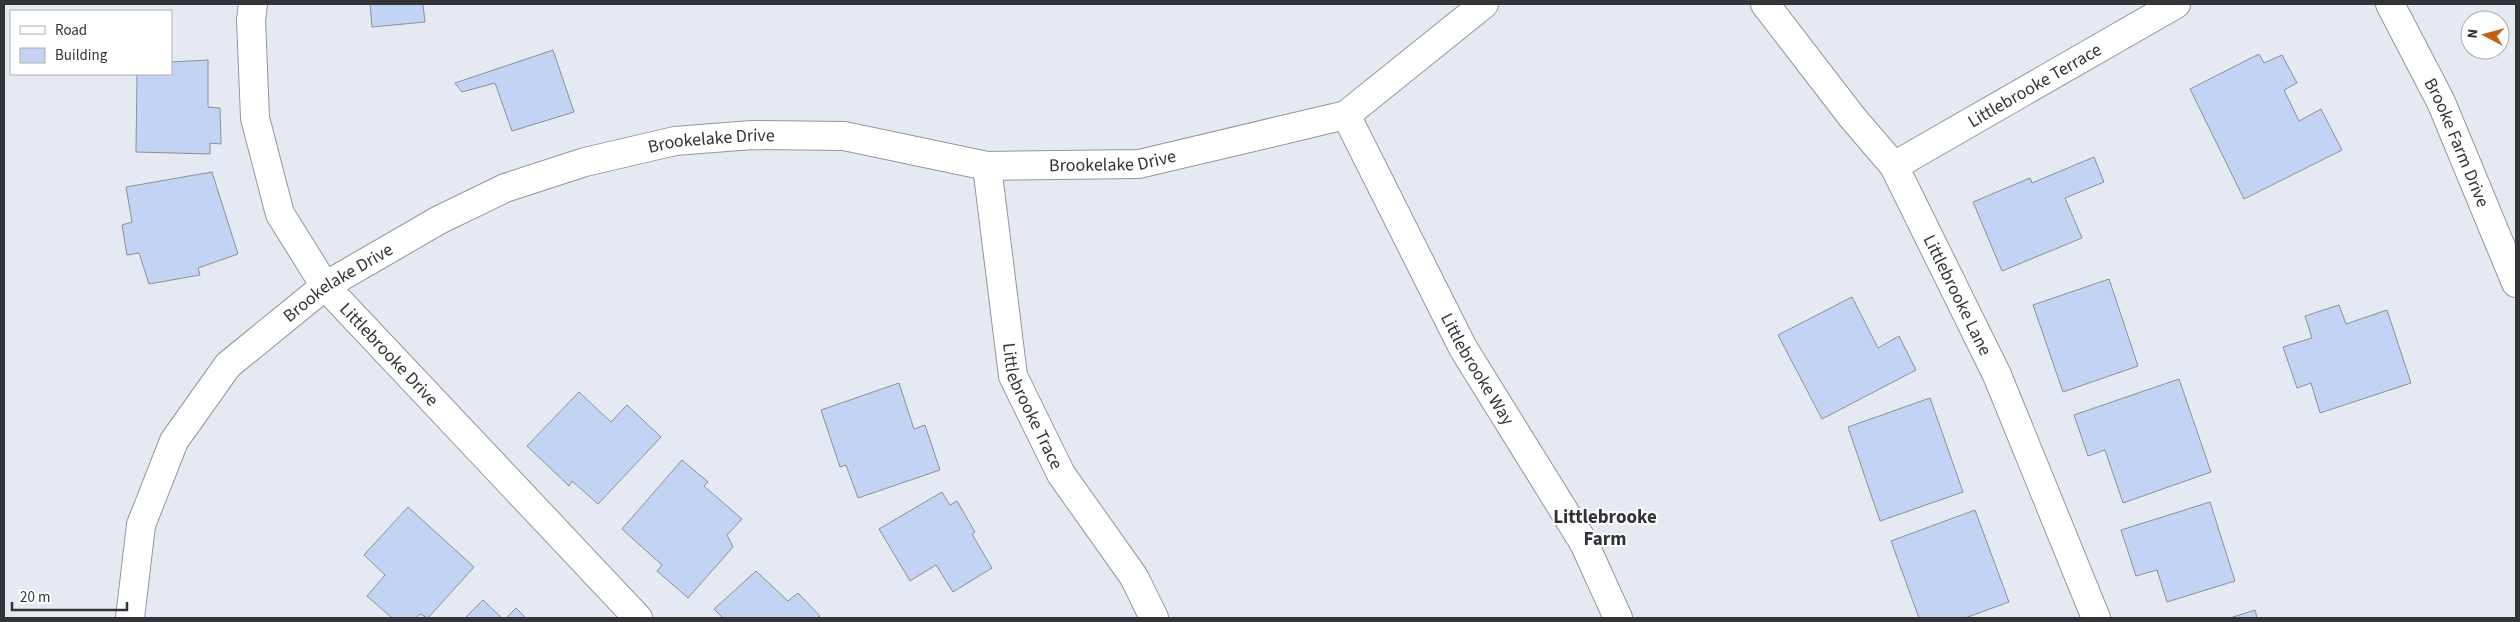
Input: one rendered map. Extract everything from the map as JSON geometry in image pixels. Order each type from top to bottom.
[{"type":"street","name":"Littlebrooke Drive","points":[[253,4],[255,118],[280,214],[325,286],[638,618]]},
{"type":"street","name":"Brookelake Drive","points":[[130,618],[141,525],[174,442],[228,365],[325,286],[439,220],[505,188],[585,162],[675,141],[752,135],[844,136],[987,166],[1140,164],[1346,116],[1484,4]]},
{"type":"street","name":"Littlebrooke Lane","points":[[1765,4],[1852,117],[1894,166],[1997,375],[2096,618]]},
{"type":"street","name":"Littlebrooke Terrace","points":[[1894,166],[2176,4]]},
{"type":"street","name":"Brooke Farm Drive","points":[[2390,4],[2441,102],[2516,283]]},
{"type":"street","name":"Littlebrooke Way","points":[[1346,116],[1463,348],[1584,543],[1618,618]]},
{"type":"street","name":"Littlebrooke Trace","points":[[987,166],[1013,376],[1061,474],[1134,576],[1154,618]]},
{"type":"building","points":[[370,4],[423,4],[425,22],[372,27]]},
{"type":"building","points":[[553,50],[574,112],[512,131],[495,83],[462,92],[455,83]]},
{"type":"building","points":[[2259,54],[2264,63],[2282,55],[2297,83],[2284,90],[2299,121],[2321,109],[2342,150],[2244,199],[2190,89]]},
{"type":"building","points":[[208,60],[208,107],[220,108],[221,144],[210,143],[210,154],[136,152],[137,75],[172,75],[172,62]]},
{"type":"building","points":[[2094,157],[2104,182],[2065,198],[2082,238],[2002,271],[1973,202],[2030,178],[2032,183]]},
{"type":"building","points":[[212,172],[238,254],[198,268],[200,275],[149,284],[139,253],[127,255],[122,225],[132,222],[126,187]]},
{"type":"building","points":[[2109,279],[2138,366],[2063,392],[2033,305]]},
{"type":"building","points":[[1852,297],[1878,348],[1899,336],[1916,370],[1822,419],[1778,335]]},
{"type":"building","points":[[2339,305],[2346,324],[2387,310],[2411,383],[2320,413],[2311,383],[2297,388],[2283,347],[2312,338],[2305,316]]},
{"type":"building","points":[[2179,379],[2211,472],[2123,503],[2105,450],[2088,456],[2074,415]]},
{"type":"building","points":[[899,383],[914,429],[925,425],[940,470],[858,498],[846,465],[840,467],[821,410]]},
{"type":"building","points":[[579,392],[611,422],[627,405],[661,437],[598,504],[572,481],[569,486],[527,446]]},
{"type":"building","points":[[1930,398],[1963,492],[1880,521],[1848,427]]},
{"type":"building","points":[[682,460],[708,482],[704,486],[742,519],[727,535],[733,547],[688,598],[657,571],[662,565],[622,529]]},
{"type":"building","points":[[942,492],[950,505],[957,501],[975,532],[972,534],[992,568],[953,592],[936,565],[910,581],[879,529]]},
{"type":"building","points":[[2210,502],[2235,581],[2167,602],[2157,570],[2136,576],[2121,530]]},
{"type":"building","points":[[408,507],[474,567],[428,618],[420,614],[416,618],[392,618],[367,596],[385,575],[364,555]]},
{"type":"building","points":[[1975,510],[2009,602],[1965,618],[1919,618],[1891,541]]},
{"type":"building","points":[[756,571],[788,601],[798,593],[820,616],[817,618],[723,618],[714,609]]},
{"type":"building","points":[[483,600],[502,618],[465,618]]},
{"type":"building","points":[[516,608],[526,618],[506,618]]},
{"type":"building","points":[[2255,610],[2257,618],[2230,618]]},
{"type":"district","name":"Littlebrooke Farm","points":[[1605,527]]}]
